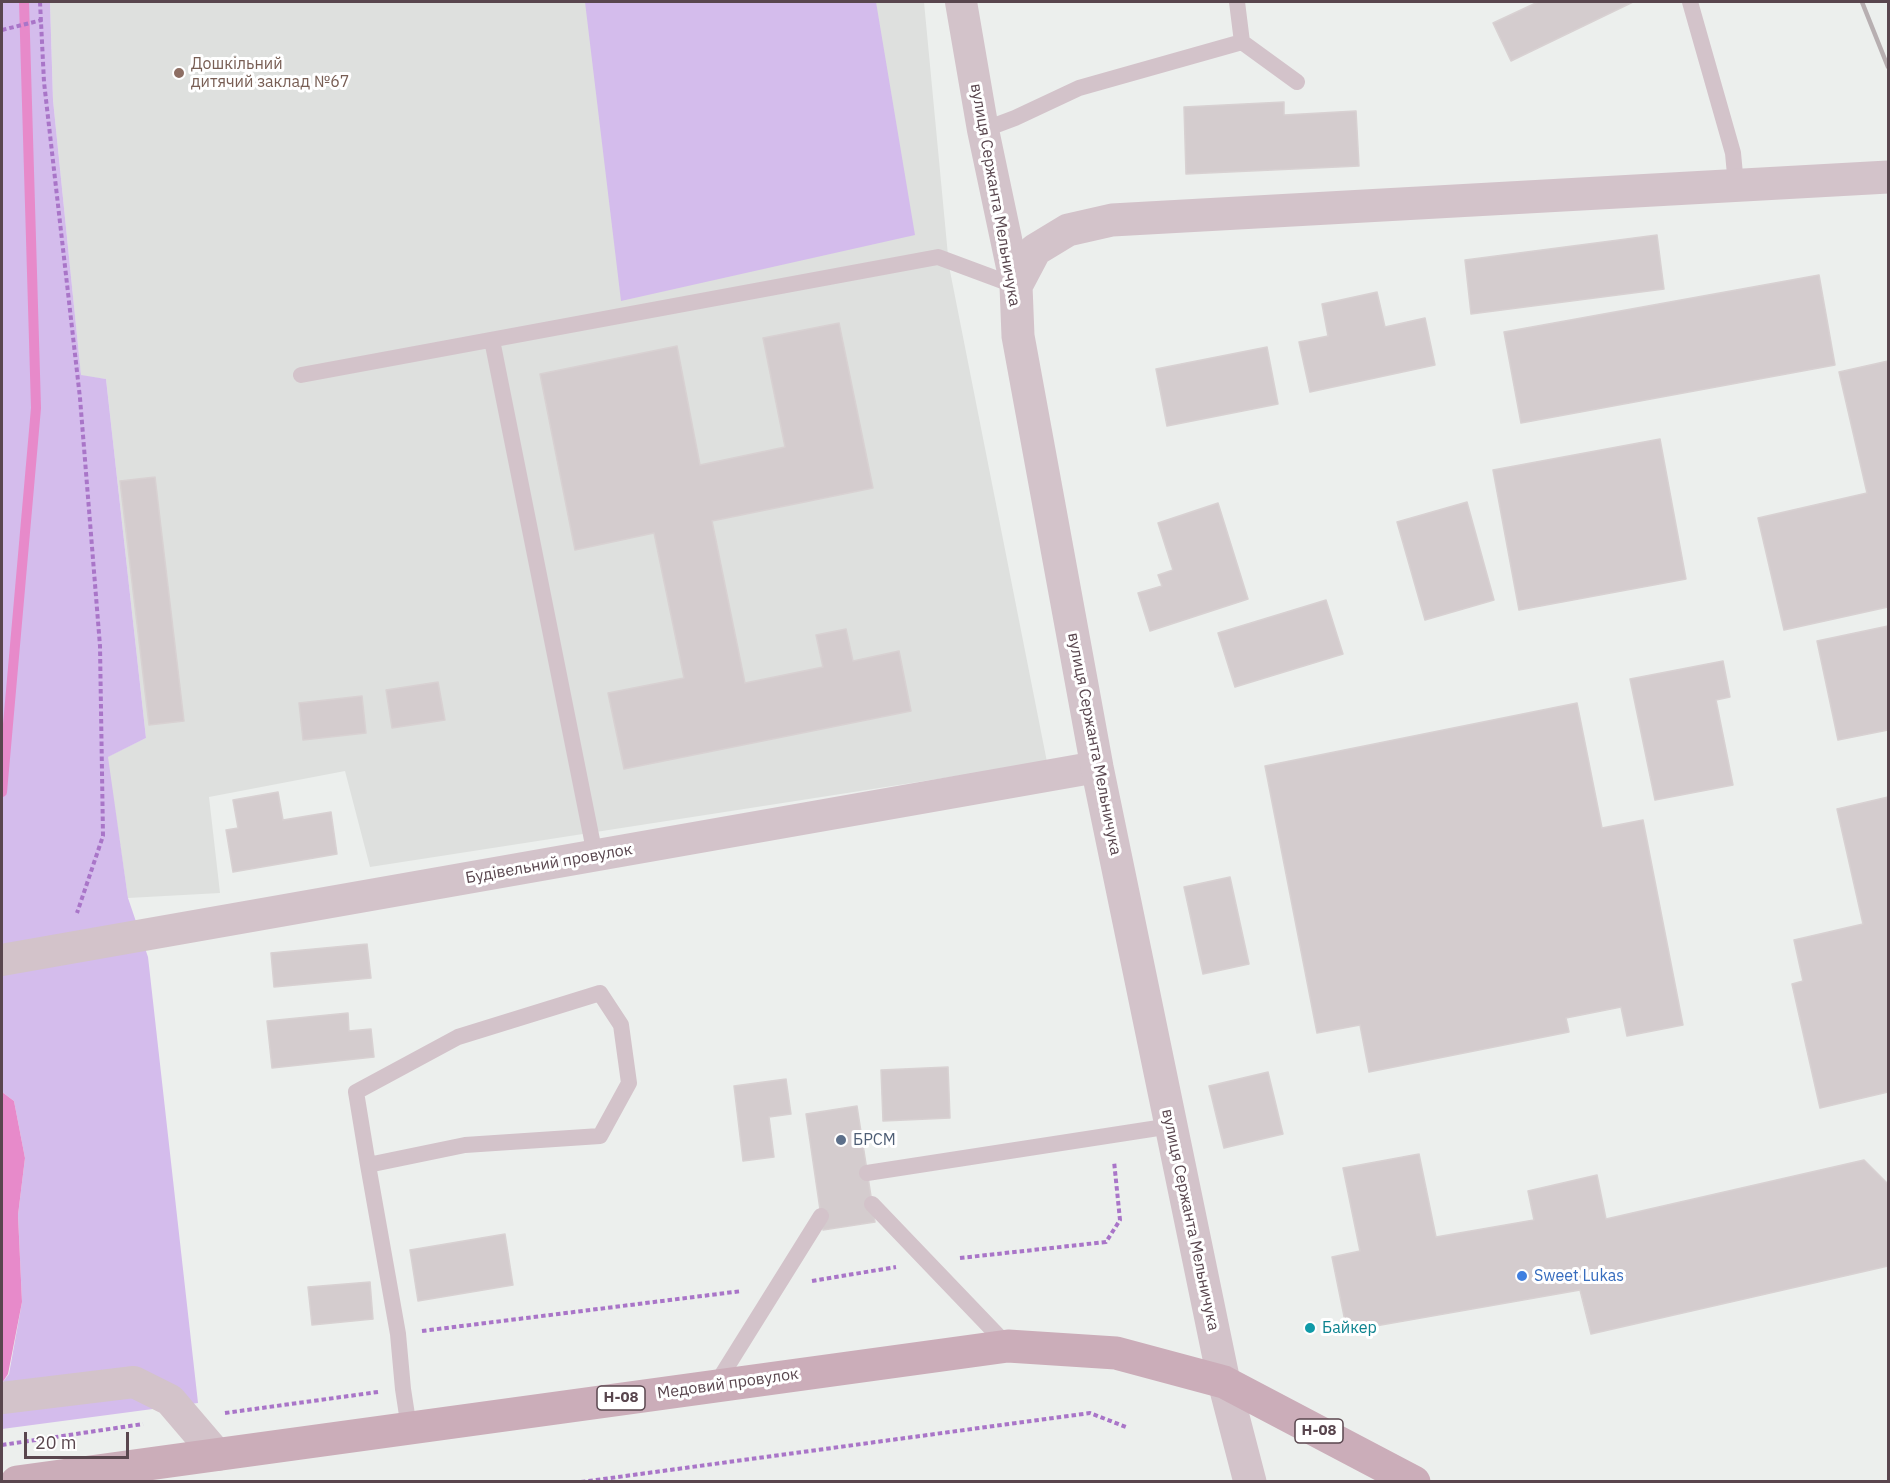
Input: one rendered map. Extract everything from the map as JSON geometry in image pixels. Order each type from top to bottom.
[{"type":"main road","name":"Медовий провулок","points":[[16,1482],[1008,1346],[1116,1353],[1224,1382]]},
{"type":"main road","name":"Н-08","points":[[1224,1382],[1386,1465],[1414,1482]]},
{"type":"street","name":"вулиця Сержанта Мельничука","points":[[962,2],[983,130],[1016,286],[1018,336],[1097,767],[1224,1382],[1250,1482]]},
{"type":"street","points":[[1016,286],[1035,250],[1068,230],[1112,220],[1888,177]]},
{"type":"street","name":"Будівельний провулок","points":[[2,960],[1097,767]]},
{"type":"street","points":[[2,1398],[134,1382],[170,1400],[217,1455]]},
{"type":"street","points":[[1224,1382],[1233,1482]]},
{"type":"lane","points":[[1237,2],[1242,42],[1297,82]]},
{"type":"lane","points":[[1690,2],[1733,153],[1736,185]]},
{"type":"lane","points":[[983,130],[1015,118],[1079,88],[1242,42]]},
{"type":"lane","points":[[301,375],[938,257],[1016,286]]},
{"type":"lane","points":[[492,339],[595,855]]},
{"type":"lane","points":[[368,1165],[465,1145],[600,1136],[628,1083],[621,1025],[600,993],[458,1037],[356,1092],[368,1165],[398,1334],[409,1428]]},
{"type":"lane","points":[[867,1173],[1171,1126]]},
{"type":"lane","points":[[872,1204],[1008,1346]]},
{"type":"lane","points":[[715,1386],[821,1216]]},
{"type":"path","points":[[40,2],[44,82],[80,398],[99,646],[103,837],[84,896],[61,949]]},
{"type":"path","points":[[2,30],[42,20]]},
{"type":"path","points":[[581,1482],[1090,1413],[1126,1427]]},
{"type":"shaded area","points":[[2,2],[50,2],[53,100],[81,375],[106,379],[146,738],[108,757],[128,898],[148,957],[198,1403],[2,1429],[2,1383],[9,1374],[22,1302],[18,1215],[25,1158],[14,1101],[2,1092]]},
{"type":"shaded area","points":[[50,2],[924,2],[949,266],[1047,762],[370,867],[345,771],[209,797],[220,893],[128,898],[107,757],[146,738],[106,379],[81,376],[53,100]]},
{"type":"shaded area","points":[[585,2],[876,2],[915,235],[621,301]]},
{"type":"shaded area","points":[[2,1092],[14,1101],[25,1158],[18,1215],[22,1302],[8,1374],[2,1383]]},
{"type":"building","points":[[1538,2],[1633,2],[1511,61],[1493,23]]},
{"type":"building","points":[[1284,102],[1284,115],[1356,111],[1359,166],[1186,174],[1184,107]]},
{"type":"building","points":[[1657,235],[1664,289],[1471,314],[1465,260]]},
{"type":"building","points":[[1819,275],[1835,365],[1521,423],[1504,332]]},
{"type":"building","points":[[1377,292],[1385,327],[1425,318],[1435,365],[1310,392],[1299,342],[1328,336],[1322,304]]},
{"type":"building","points":[[839,323],[873,488],[712,521],[745,683],[823,667],[816,635],[846,629],[853,661],[899,651],[911,711],[624,769],[608,693],[684,678],[654,533],[575,550],[540,374],[677,346],[700,465],[785,447],[763,338]]},
{"type":"building","points":[[1267,347],[1278,404],[1167,426],[1156,369]]},
{"type":"building","points":[[1888,361],[1888,607],[1784,630],[1758,518],[1867,493],[1839,372]]},
{"type":"building","points":[[1660,439],[1686,579],[1519,610],[1493,470]]},
{"type":"building","points":[[155,477],[184,721],[149,725],[120,481]]},
{"type":"building","points":[[1467,502],[1494,600],[1425,620],[1397,522]]},
{"type":"building","points":[[1218,503],[1248,599],[1150,631],[1138,593],[1162,586],[1158,575],[1173,570],[1158,523]]},
{"type":"building","points":[[1326,600],[1343,654],[1235,687],[1218,633]]},
{"type":"building","points":[[1888,626],[1888,730],[1838,740],[1817,641]]},
{"type":"building","points":[[1723,661],[1730,697],[1716,700],[1733,785],[1655,800],[1630,679]]},
{"type":"building","points":[[438,682],[445,720],[392,728],[386,690]]},
{"type":"building","points":[[362,696],[366,733],[303,740],[299,703]]},
{"type":"building","points":[[1577,703],[1602,828],[1643,820],[1683,1025],[1627,1036],[1621,1007],[1566,1018],[1569,1032],[1369,1072],[1360,1025],[1317,1033],[1265,766]]},
{"type":"building","points":[[278,792],[283,820],[331,812],[337,854],[233,872],[226,830],[238,828],[233,800]]},
{"type":"building","points":[[1888,797],[1888,1092],[1820,1108],[1792,984],[1803,981],[1794,940],[1863,924],[1837,809]]},
{"type":"building","points":[[1230,877],[1249,964],[1203,974],[1184,887]]},
{"type":"building","points":[[367,944],[371,978],[274,987],[271,953]]},
{"type":"building","points":[[348,1013],[349,1031],[371,1029],[374,1057],[272,1068],[267,1021]]},
{"type":"building","points":[[948,1067],[950,1118],[883,1121],[881,1070]]},
{"type":"building","points":[[1268,1072],[1283,1134],[1224,1148],[1209,1086]]},
{"type":"building","points":[[786,1079],[791,1114],[769,1117],[774,1157],[743,1161],[734,1086]]},
{"type":"building","points":[[857,1106],[875,1222],[823,1230],[806,1114]]},
{"type":"building","points":[[1419,1154],[1436,1237],[1534,1220],[1528,1191],[1597,1175],[1606,1219],[1864,1160],[1888,1184],[1888,1266],[1591,1334],[1580,1290],[1347,1331],[1332,1257],[1360,1251],[1343,1168]]},
{"type":"building","points":[[505,1234],[513,1285],[418,1301],[410,1250]]},
{"type":"building","points":[[370,1282],[373,1319],[312,1325],[308,1287]]},
{"type":"waterway","points":[[2,792],[36,408],[24,2]]},
{"type":"railway","points":[[1862,2],[1888,67]]},
{"type":"place","name":"Дошкільний дитячий заклад №67","points":[[179,73]]},
{"type":"place","name":"БРСМ","points":[[841,1140]]},
{"type":"place","name":"Sweet Lukas","points":[[1522,1276]]},
{"type":"place","name":"Байкер","points":[[1310,1328]]}]
